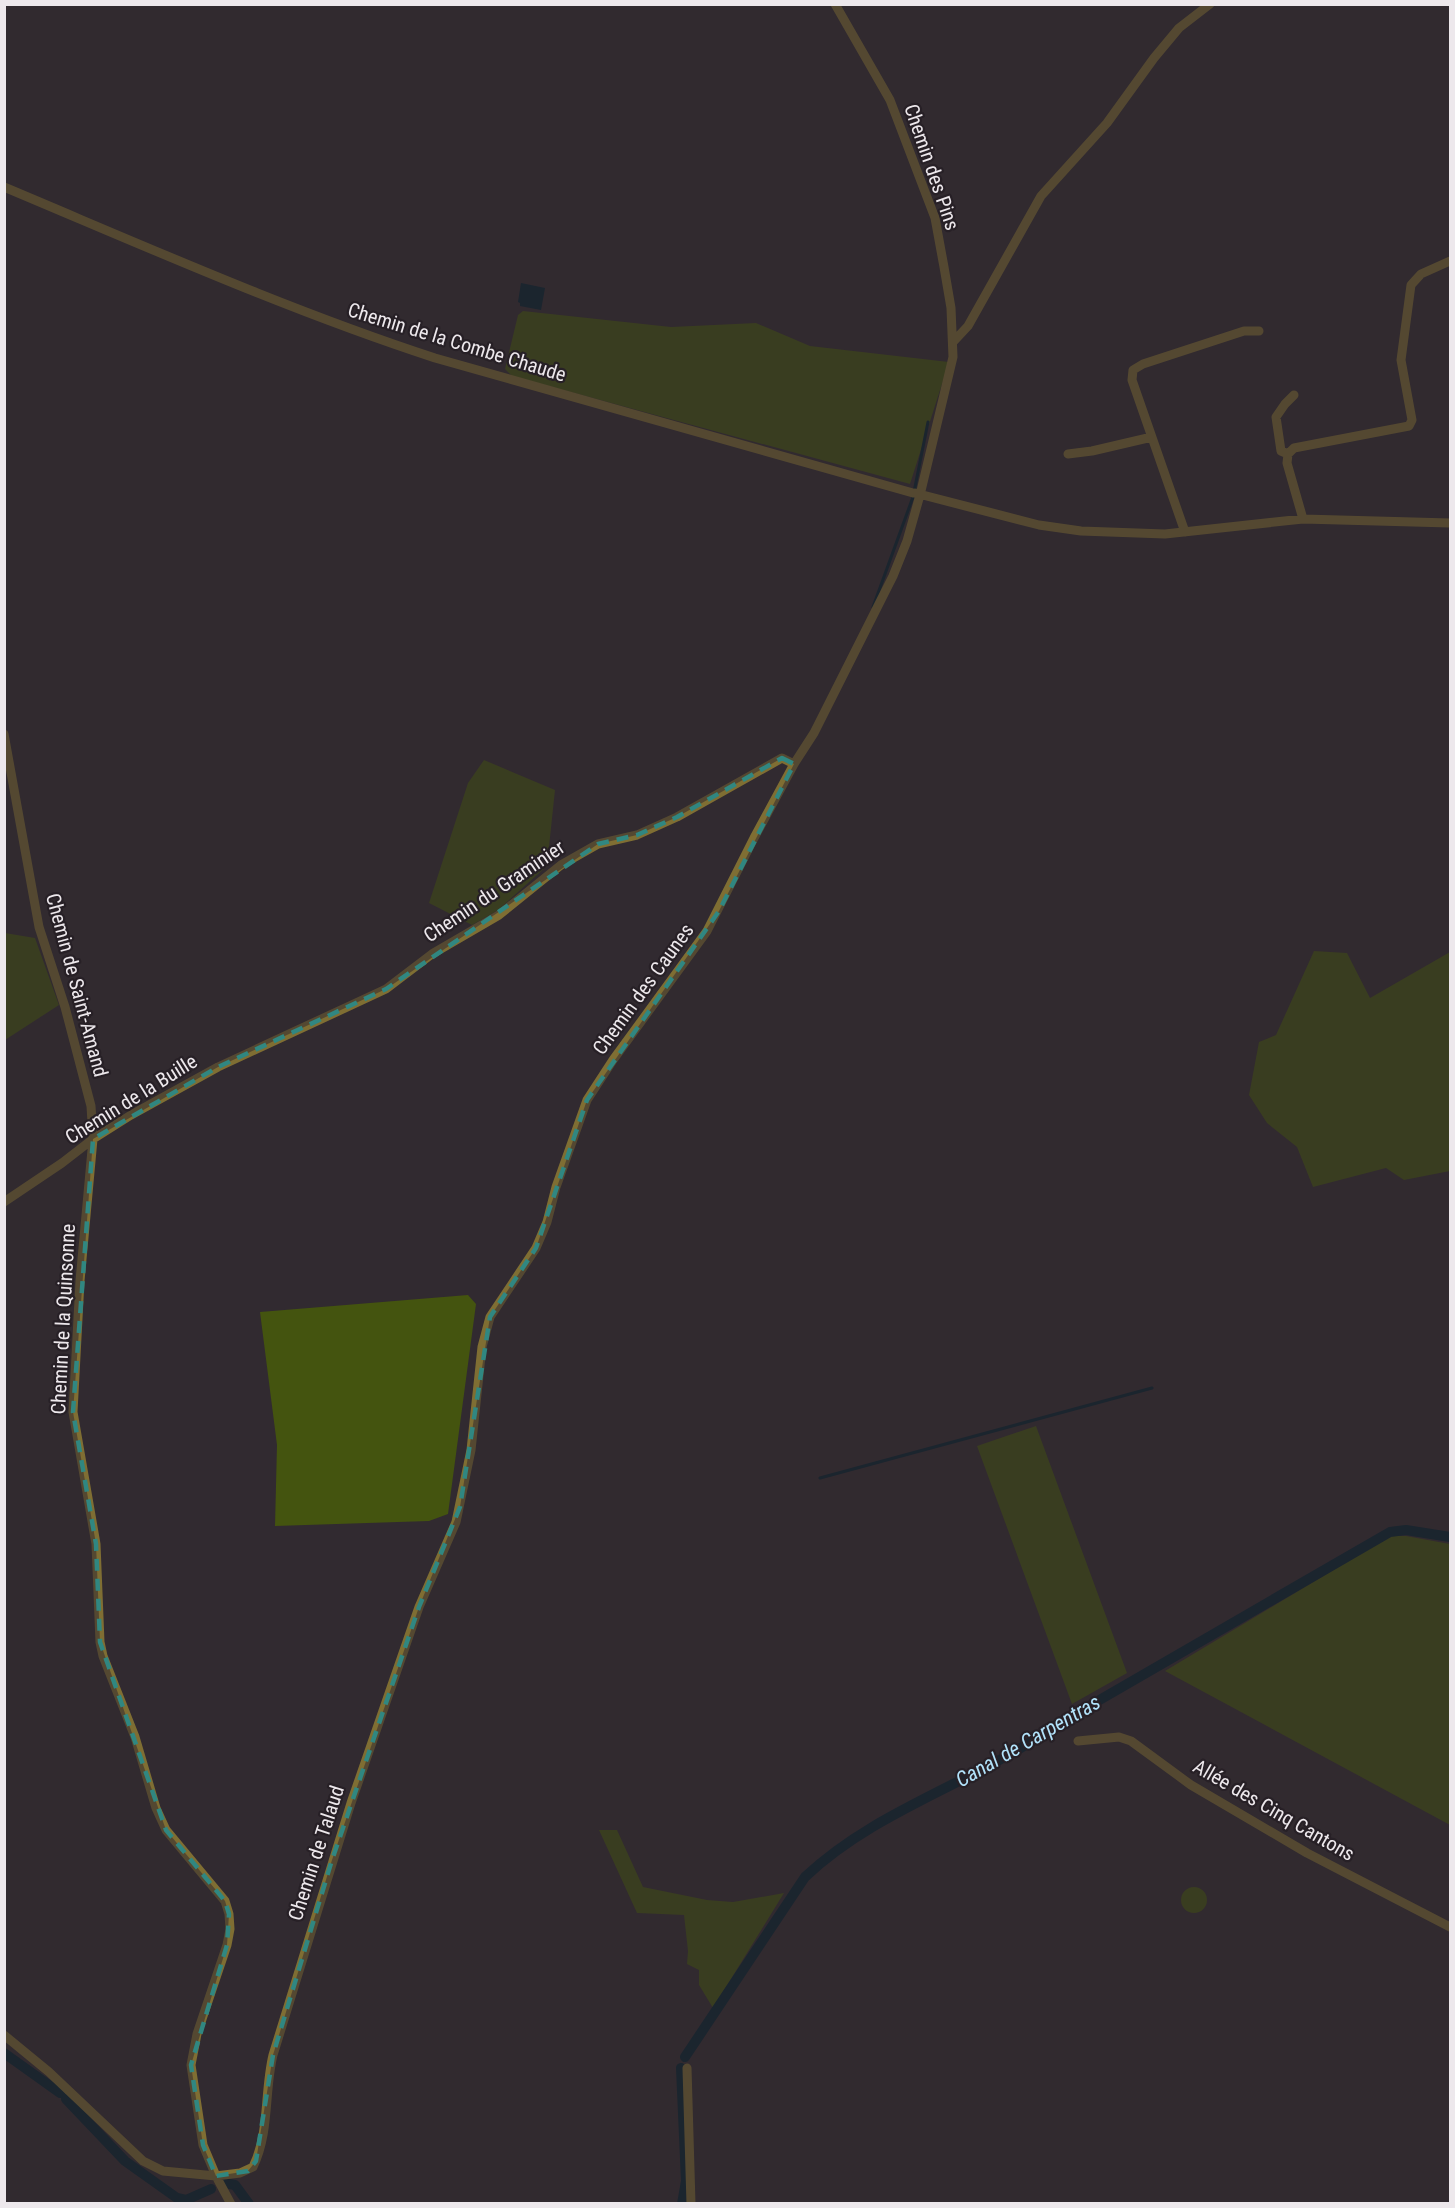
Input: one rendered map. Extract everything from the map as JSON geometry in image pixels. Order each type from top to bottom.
[{"type":"street","name":"Chemin des Pins","points":[[835,4],[890,100],[935,218],[951,308],[954,341],[950,377],[916,493]]},
{"type":"street","points":[[954,341],[968,326],[1041,196],[1107,123],[1154,58],[1179,28],[1210,4]]},
{"type":"street","name":"Chemin de la Combe Chaude","points":[[4,187],[287,306],[363,334],[446,361],[916,493],[1039,525],[1081,531],[1165,534],[1303,519],[1450,523]]},
{"type":"street","points":[[1303,519],[1287,463],[1288,454],[1294,448],[1409,426],[1412,420],[1401,360],[1410,285],[1420,274],[1450,261]]},
{"type":"street","points":[[1185,532],[1132,380],[1133,370],[1143,364],[1244,331],[1259,332]]},
{"type":"street","points":[[1288,454],[1281,451],[1276,417],[1294,395]]},
{"type":"street","points":[[1068,454],[1092,451],[1152,437]]},
{"type":"street","name":"Chemin des Caunes","points":[[456,1522],[471,1450],[486,1331],[497,1306],[536,1248],[547,1222],[556,1187],[587,1100],[613,1060],[707,931],[754,838],[794,764],[814,733],[881,601],[907,541],[916,493]]},
{"type":"street","name":"Chemin de Saint-Amand","points":[[4,734],[39,927],[91,1106],[93,1139]]},
{"type":"street","name":"Chemin du Graminier","points":[[218,1067],[386,989],[432,954],[499,915],[549,873],[598,844],[637,835],[677,817],[782,758],[794,764]]},
{"type":"street","name":"Chemin de la Buille","points":[[4,1202],[93,1139],[218,1067]]},
{"type":"street","name":"Chemin de la Quinsonne","points":[[93,1139],[80,1281],[73,1412],[96,1544],[100,1642],[102,1656],[135,1737],[156,1808],[166,1830],[225,1901],[229,1914],[230,1929],[227,1945],[196,2034],[191,2065],[203,2145],[231,2204]]},
{"type":"street","name":"Chemin de Talaud","points":[[4,2035],[49,2073],[143,2161],[164,2171],[216,2175],[240,2173],[248,2170],[256,2161],[268,2106],[272,2061],[328,1870],[419,1607],[456,1522]]},
{"type":"street","name":"Allée des Cinq Cantons","points":[[1078,1741],[1119,1737],[1143,1747],[1191,1785],[1307,1852],[1450,1927]]},
{"type":"street","points":[[687,2068],[691,2204]]},
{"type":"highlighted area","points":[[782,758],[794,764],[719,911],[587,1100],[536,1248],[490,1317],[460,1507],[419,1607],[332,1860],[273,2055],[256,2161],[248,2171],[216,2176],[203,2145],[191,2065],[227,1945],[229,1914],[225,1901],[166,1830],[100,1642],[96,1544],[73,1412],[93,1139],[218,1067],[386,989],[598,844],[637,835],[677,817]]},
{"type":"green space","points":[[523,311],[671,327],[756,323],[810,346],[949,362],[910,484],[512,376],[505,369],[518,315]]},
{"type":"green space","points":[[484,760],[555,790],[547,866],[498,910],[472,925],[429,903],[468,783]]},
{"type":"green space","points":[[5,933],[35,938],[59,1005],[5,1040]]},
{"type":"green space","points":[[1314,951],[1347,953],[1370,998],[1450,952],[1450,1171],[1404,1180],[1386,1168],[1313,1187],[1297,1147],[1267,1123],[1249,1095],[1259,1042],[1276,1035]]},
{"type":"green space","points":[[468,1295],[476,1304],[448,1514],[429,1521],[275,1526],[277,1445],[260,1312]]},
{"type":"green space","points":[[1036,1426],[1127,1673],[1072,1704],[977,1446]]},
{"type":"green space","points":[[1390,1536],[1406,1536],[1450,1544],[1450,1825],[1165,1671]]},
{"type":"green space","points":[[599,1830],[617,1830],[643,1887],[707,1900],[733,1902],[784,1893],[713,2008],[699,1985],[699,1970],[687,1964],[684,1915],[637,1913]]},
{"type":"green space","points":[[1194,1887],[1203,1891],[1207,1900],[1203,1909],[1194,1913],[1185,1909],[1181,1900],[1185,1891]]},
{"type":"water","points":[[521,283],[545,288],[541,310],[520,306],[518,302]]},
{"type":"waterway","points":[[873,607],[913,497],[928,422]]},
{"type":"waterway","points":[[820,1478],[1152,1388]]},
{"type":"waterway","name":"Canal de Carpentras","points":[[685,2057],[805,1877],[852,1840],[904,1809],[1030,1743],[1058,1724],[1390,1532],[1406,1530],[1450,1537]]},
{"type":"waterway","name":"Canal de Carpentras","points":[[4,2053],[60,2093]]},
{"type":"waterway","name":"Canal de Carpentras","points":[[681,2068],[686,2181],[682,2204]]},
{"type":"waterway","name":"Canal de Carpentras","points":[[66,2099],[125,2161],[177,2198],[186,2200],[211,2189]]},
{"type":"waterway","name":"Canal de Carpentras","points":[[224,2183],[235,2185],[249,2204]]}]
